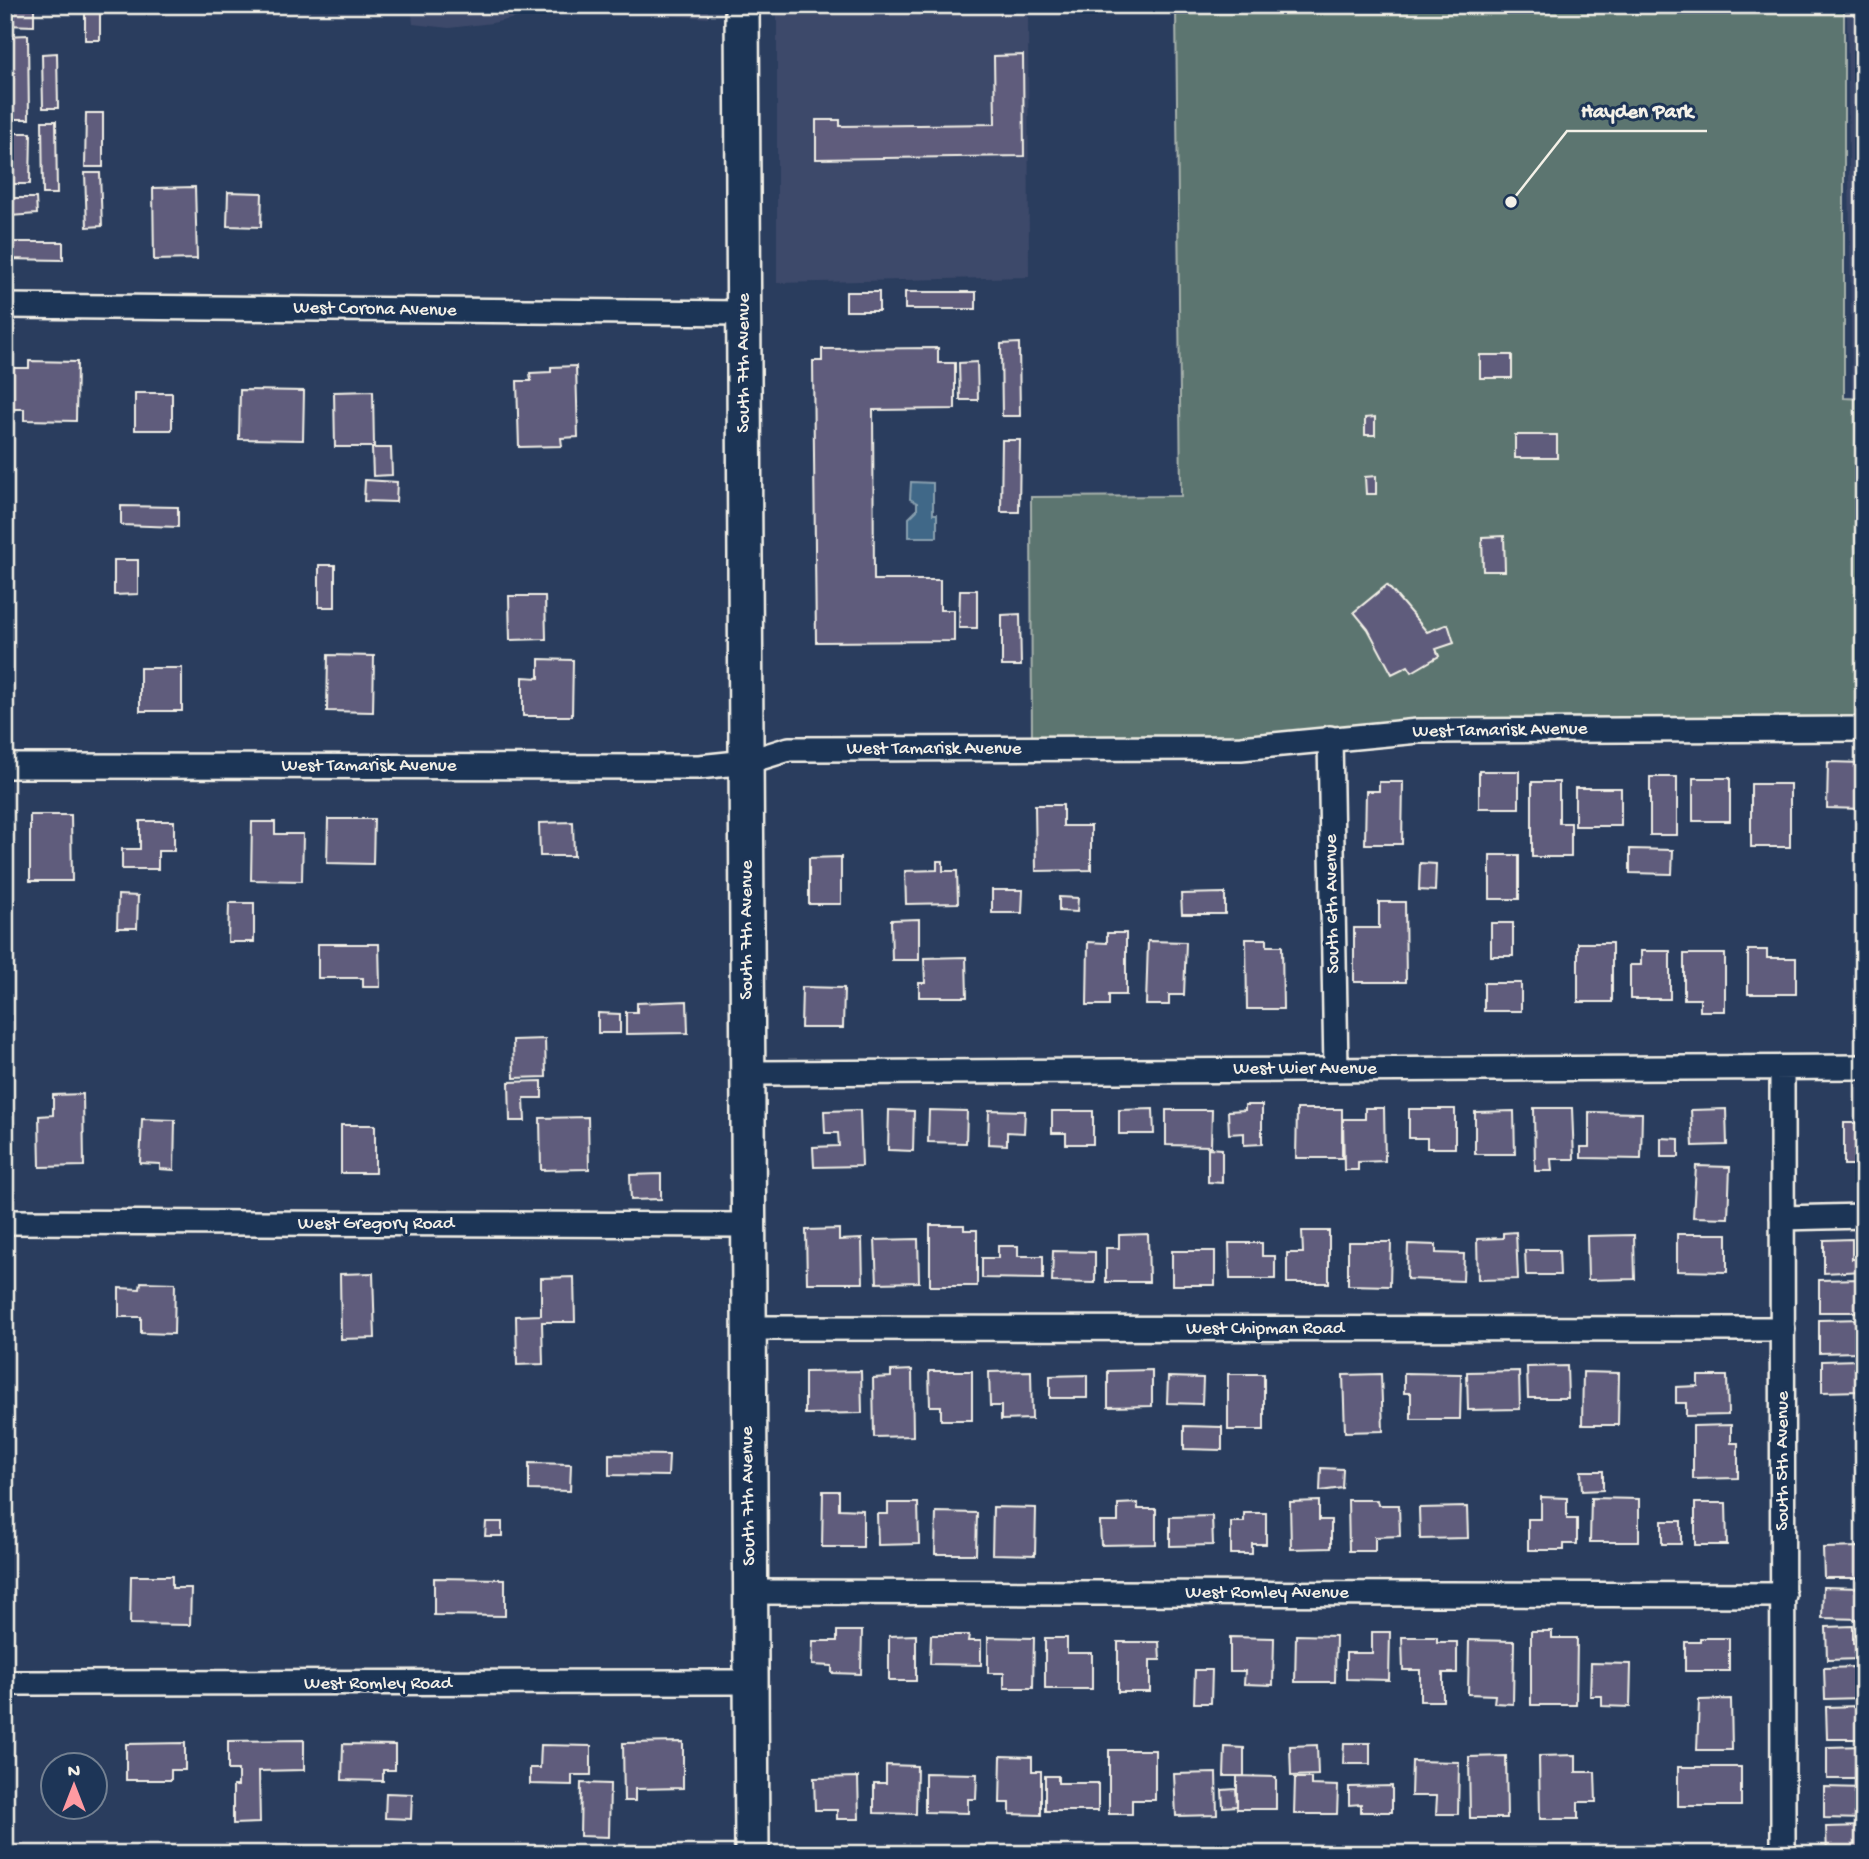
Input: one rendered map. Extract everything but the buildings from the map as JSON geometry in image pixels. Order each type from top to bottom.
[{"type":"main road","name":"South 7th Avenue","points":[[742,5],[752,1854]]},
{"type":"street","name":"West Corona Avenue","points":[[5,306],[744,313]]},
{"type":"street","name":"West Tamarisk Avenue","points":[[5,766],[699,767],[747,762],[789,749],[1241,748],[1418,731],[1864,729]]},
{"type":"street","name":"South 6th Avenue","points":[[1330,738],[1336,1069]]},
{"type":"street","name":"West Wier Avenue","points":[[746,1073],[1864,1067]]},
{"type":"street","name":"South 5th Avenue","points":[[1782,1068],[1783,1854]]},
{"type":"street","points":[[1782,1218],[1864,1216]]},
{"type":"street","name":"West Gregory Road","points":[[5,1222],[747,1225]]},
{"type":"street","name":"West Chipman Road","points":[[748,1328],[1783,1329]]},
{"type":"street","name":"West Romley Avenue","points":[[750,1592],[1784,1595]]},
{"type":"street","name":"West Romley Road","points":[[5,1683],[750,1682]]},
{"type":"shaded area","points":[[411,5],[577,5],[492,23],[449,28],[413,24]]},
{"type":"shaded area","points":[[619,5],[708,5],[708,18],[627,13]]},
{"type":"shaded area","points":[[777,5],[1028,5],[1029,277],[777,283]]},
{"type":"shaded area","points":[[1847,5],[1864,5],[1864,399],[1852,399]]},
{"type":"shaded area","points":[[911,482],[933,483],[933,514],[937,514],[937,537],[909,537],[909,518],[917,510],[917,503],[910,499]]},
{"type":"green space","points":[[1176,5],[1844,5],[1844,398],[1864,399],[1864,729],[1032,749],[1031,497],[1181,496]]},
{"type":"place","name":"Hayden Park","points":[[1511,202]]}]
